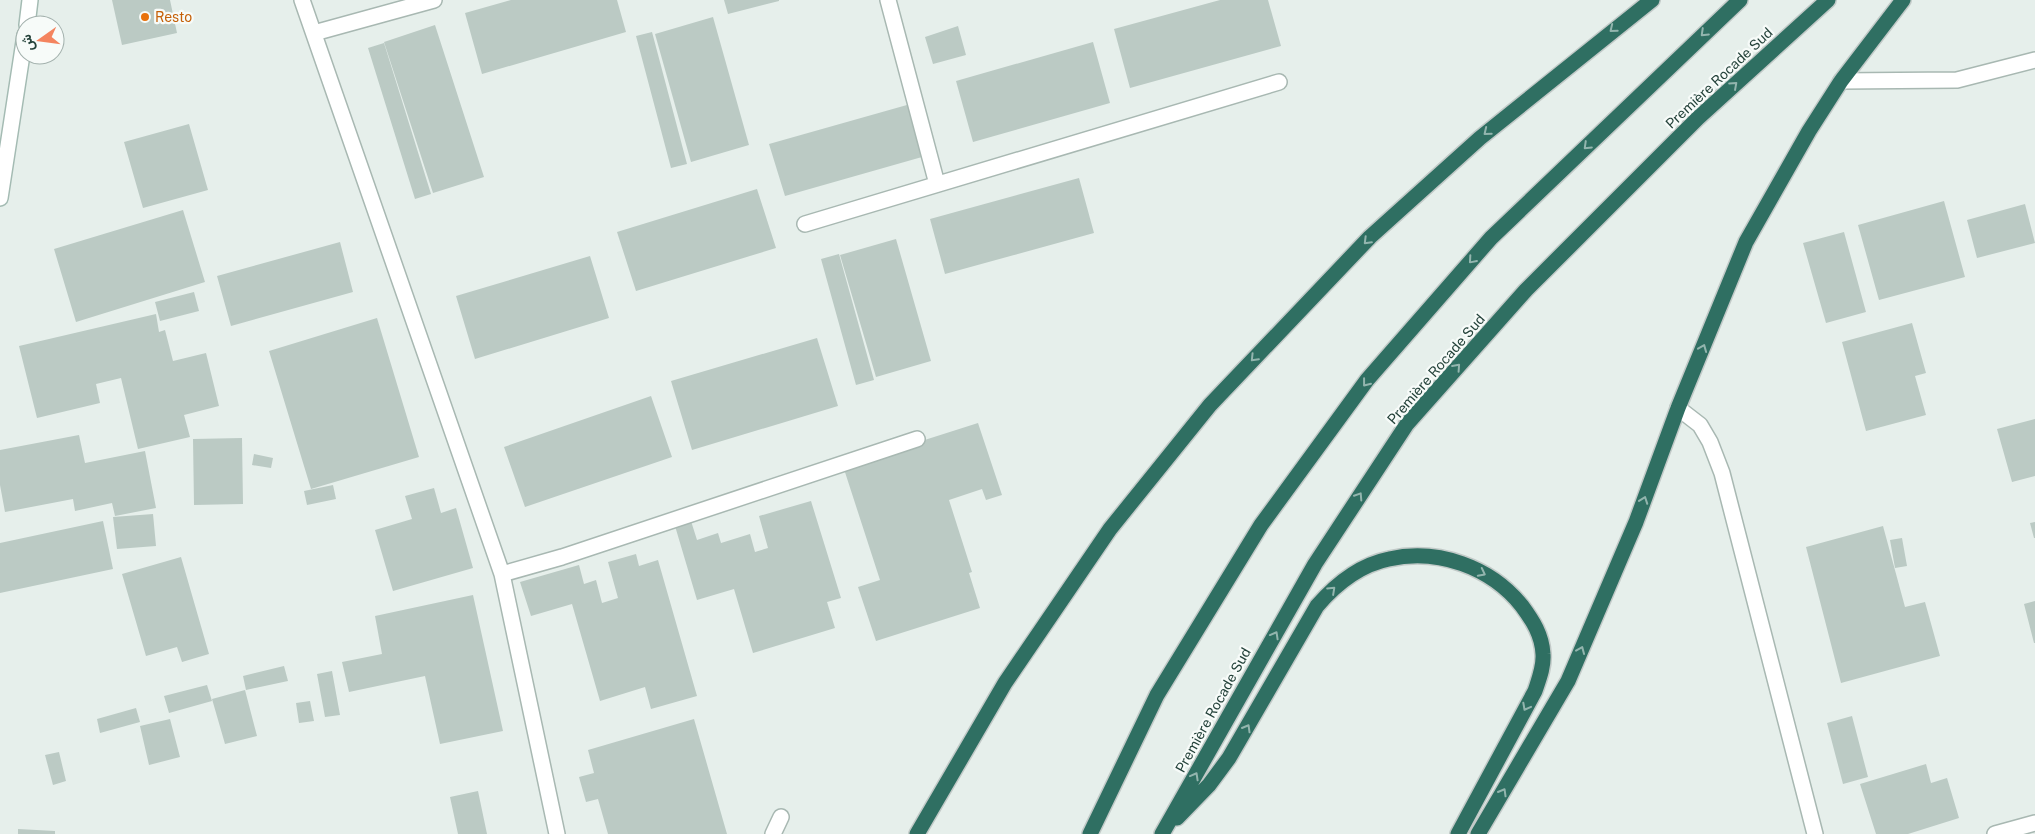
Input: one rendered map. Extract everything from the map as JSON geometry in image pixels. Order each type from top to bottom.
[{"type":"highway","points":[[917,834],[1005,683],[1110,529],[1210,405],[1370,237],[1480,138],[1652,0]]},
{"type":"highway","points":[[1090,834],[1157,695],[1256,534],[1368,380],[1491,238],[1740,0]]},
{"type":"highway","name":"Première Rocade Sud","points":[[1162,834],[1314,564],[1407,424],[1526,290],[1698,118],[1828,0]]},
{"type":"highway","points":[[1478,834],[1568,681],[1636,522],[1678,408],[1746,242],[1809,131],[1841,81],[1903,0]]},
{"type":"highway","points":[[1162,834],[1221,771],[1317,606],[1331,590],[1349,576],[1368,566],[1389,559],[1422,556],[1455,561],[1486,574],[1512,594],[1533,620],[1541,637],[1543,655],[1541,674],[1535,691],[1458,834]]},
{"type":"street","points":[[28,15],[30,0]]},
{"type":"street","points":[[302,0],[502,574],[557,834]]},
{"type":"street","points":[[314,33],[433,0]]},
{"type":"street","points":[[888,0],[937,184]]},
{"type":"street","points":[[1841,81],[1957,80],[2035,60]]},
{"type":"street","points":[[0,198],[21,65]]},
{"type":"street","points":[[805,224],[1279,82]]},
{"type":"street","points":[[1678,408],[1700,425],[1710,442],[1722,473],[1815,834]]},
{"type":"street","points":[[502,574],[562,557],[917,439]]},
{"type":"street","points":[[773,834],[781,817]]},
{"type":"street","points":[[1995,834],[2035,823]]},
{"type":"building","name":"Resto","points":[[112,0],[170,0],[177,33],[122,45]]},
{"type":"building","points":[[511,0],[617,0],[626,32],[482,74],[465,13]]},
{"type":"building","points":[[724,0],[779,0],[779,1],[728,14]]},
{"type":"building","points":[[1220,0],[1268,0],[1281,46],[1130,88],[1114,29]]},
{"type":"building","points":[[713,17],[749,145],[691,162],[655,34]]},
{"type":"building","points":[[435,25],[484,177],[433,193],[384,42]]},
{"type":"building","points":[[958,26],[966,55],[933,64],[925,37]]},
{"type":"building","points":[[652,32],[687,164],[671,168],[636,36]]},
{"type":"building","points":[[1093,42],[1110,103],[973,142],[956,81]]},
{"type":"building","points":[[384,43],[431,194],[415,199],[368,48]]},
{"type":"building","points":[[914,103],[929,155],[785,196],[769,144]]},
{"type":"building","points":[[189,124],[208,190],[143,208],[124,142]]},
{"type":"building","points":[[1079,178],[1094,233],[945,274],[930,219]]},
{"type":"building","points":[[757,189],[776,248],[636,291],[617,232]]},
{"type":"building","points":[[1944,201],[1965,277],[1879,300],[1858,225]]},
{"type":"building","points":[[2025,204],[2035,243],[1977,258],[1967,220]]},
{"type":"building","points":[[183,210],[205,282],[76,322],[54,249]]},
{"type":"building","points":[[1844,232],[1866,312],[1826,323],[1803,243]]},
{"type":"building","points":[[896,239],[931,361],[876,377],[840,255]]},
{"type":"building","points":[[340,242],[353,292],[231,326],[217,276]]},
{"type":"building","points":[[839,254],[874,380],[856,385],[821,259]]},
{"type":"building","points":[[590,256],[609,318],[475,359],[456,296]]},
{"type":"building","points":[[194,292],[199,311],[160,321],[155,302]]},
{"type":"building","points":[[156,314],[159,332],[165,330],[173,361],[206,353],[219,406],[184,415],[190,437],[138,449],[121,378],[96,384],[100,403],[37,418],[19,346]]},
{"type":"building","points":[[377,318],[419,457],[311,489],[269,351]]},
{"type":"building","points":[[1912,323],[1926,373],[1915,376],[1926,415],[1866,431],[1842,342]]},
{"type":"building","points":[[817,338],[838,406],[692,450],[671,381]]},
{"type":"building","points":[[651,396],[672,457],[525,507],[504,447]]},
{"type":"building","points":[[2035,419],[2035,476],[2012,482],[1997,429]]},
{"type":"building","points":[[978,423],[1002,495],[986,500],[982,489],[949,500],[972,572],[969,573],[980,608],[876,641],[858,587],[880,580],[843,466]]},
{"type":"building","points":[[79,435],[85,463],[145,451],[156,508],[115,516],[112,503],[75,511],[73,499],[5,512],[0,485],[0,450]]},
{"type":"building","points":[[242,438],[243,504],[194,505],[193,439]]},
{"type":"building","points":[[254,454],[273,458],[271,468],[252,465]]},
{"type":"building","points":[[333,485],[336,499],[307,505],[304,491]]},
{"type":"building","points":[[434,488],[441,513],[456,508],[473,568],[393,591],[375,530],[412,519],[405,496]]},
{"type":"building","points":[[811,501],[841,598],[827,602],[835,628],[753,653],[734,589],[697,600],[675,526],[691,521],[697,540],[718,533],[721,543],[750,534],[755,552],[768,548],[759,516]]},
{"type":"building","points":[[153,514],[156,546],[117,549],[113,517]]},
{"type":"building","points":[[103,521],[113,569],[0,593],[0,543]]},
{"type":"building","points":[[2035,522],[2035,538],[2034,538],[2030,523]]},
{"type":"building","points":[[1883,526],[1905,607],[1925,602],[1940,656],[1841,683],[1806,547]]},
{"type":"building","points":[[1902,538],[1907,566],[1895,568],[1890,540]]},
{"type":"building","points":[[636,554],[639,566],[658,560],[697,696],[651,709],[645,687],[600,701],[572,604],[531,616],[520,582],[579,565],[584,584],[596,580],[602,603],[618,598],[608,562]]},
{"type":"building","points":[[181,557],[209,654],[182,662],[177,647],[146,656],[122,574]]},
{"type":"building","points":[[473,595],[503,731],[440,744],[425,676],[349,692],[342,662],[382,654],[375,616]]},
{"type":"building","points":[[2035,601],[2035,643],[2034,643],[2024,604]]},
{"type":"building","points":[[284,666],[288,681],[246,690],[243,676]]},
{"type":"building","points":[[332,671],[340,715],[325,717],[317,674]]},
{"type":"building","points":[[207,685],[212,701],[169,713],[164,696]]},
{"type":"building","points":[[245,690],[257,736],[225,744],[212,699]]},
{"type":"building","points":[[310,701],[314,721],[299,723],[296,703]]},
{"type":"building","points":[[136,708],[140,722],[100,733],[97,719]]},
{"type":"building","points":[[1852,716],[1868,777],[1843,784],[1827,723]]},
{"type":"building","points":[[170,719],[180,757],[149,765],[140,726]]},
{"type":"building","points":[[694,719],[727,834],[608,834],[598,799],[586,802],[579,777],[594,773],[588,750]]},
{"type":"building","points":[[59,752],[66,781],[53,785],[45,755]]},
{"type":"building","points":[[1926,764],[1931,783],[1947,778],[1959,818],[1908,834],[1876,834],[1860,784]]},
{"type":"building","points":[[478,791],[487,834],[458,834],[450,797]]},
{"type":"building","points":[[18,829],[55,831],[55,834],[18,834]]},
{"type":"place","name":"Resto","points":[[145,17]]}]
